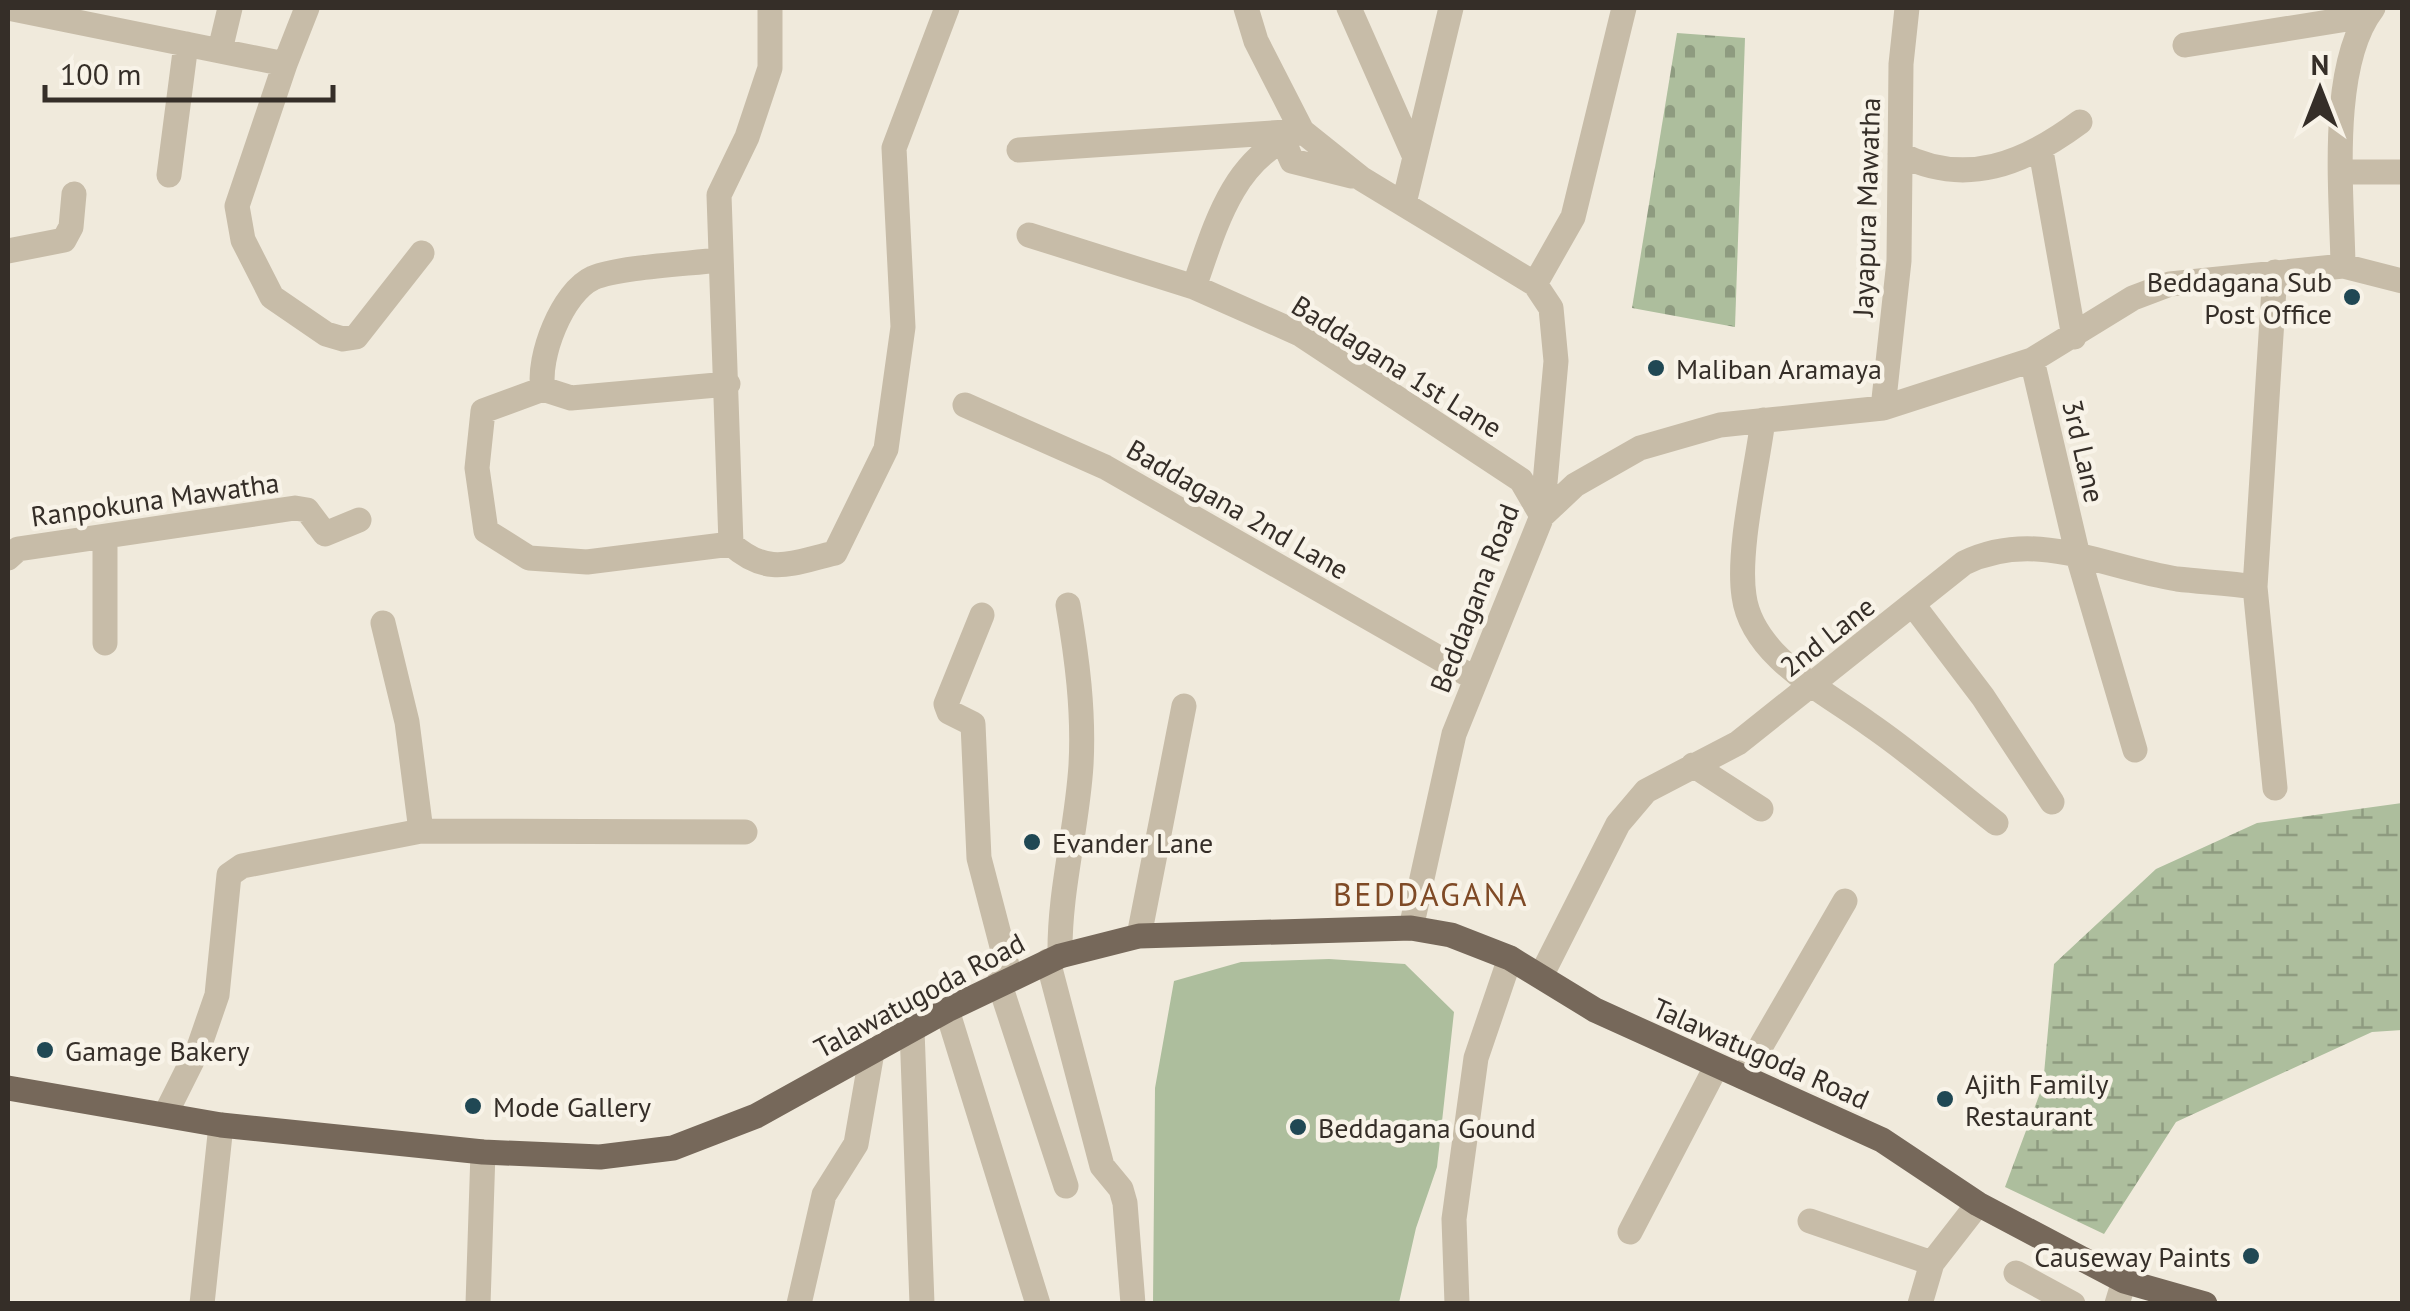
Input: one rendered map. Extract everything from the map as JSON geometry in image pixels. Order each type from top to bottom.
[{"type":"main road","name":"Talawatugoda Road","points":[[8,1088],[221,1125],[483,1152],[600,1157],[672,1148],[756,1116],[947,1010],[1054,958],[1139,936],[1411,928],[1451,935],[1510,958],[1542,974],[1594,1010],[1882,1140],[2120,1292],[2205,1304]]},
{"type":"street","points":[[8,8],[285,64]]},
{"type":"street","points":[[220,50],[230,8]]},
{"type":"street","points":[[307,8],[237,206],[243,240],[272,297],[326,334],[342,340],[356,337],[422,253]]},
{"type":"street","points":[[770,8],[770,68],[747,138],[719,194],[718,260],[728,384],[731,544],[749,560],[774,567],[835,553],[886,449],[902,327],[894,148],[947,8]]},
{"type":"street","points":[[1246,8],[1293,135]]},
{"type":"street","points":[[1349,8],[1414,155]]},
{"type":"street","points":[[1404,203],[1451,8]]},
{"type":"street","points":[[1019,150],[1293,135],[1535,284],[1572,217],[1624,8]]},
{"type":"street","name":"Jayapura Mawatha","points":[[1882,408],[1899,261],[1901,64],[1907,8]]},
{"type":"street","points":[[2184,45],[2370,12]]},
{"type":"street","points":[[2344,266],[2342,172],[2351,57],[2370,12]]},
{"type":"street","points":[[169,175],[186,44]]},
{"type":"street","points":[[1900,154],[1926,168],[1995,170],[2041,151],[2080,122]]},
{"type":"street","points":[[1194,287],[1224,204],[1247,166],[1293,135]]},
{"type":"street","points":[[2041,151],[2074,336]]},
{"type":"street","points":[[2342,172],[2402,172]]},
{"type":"street","points":[[8,251],[64,240],[72,227],[74,194]]},
{"type":"street","name":"Baddagana 1st Lane","points":[[1030,235],[1194,287],[1300,334],[1520,480],[1542,516]]},
{"type":"street","points":[[543,388],[540,371],[552,331],[575,292],[593,278],[718,260]]},
{"type":"street","points":[[1542,516],[1575,485],[1640,448],[1720,424],[1882,408],[2032,360],[2133,298],[2170,284],[2344,266],[2402,281]]},
{"type":"street","points":[[2275,272],[2255,587],[2275,788]]},
{"type":"street","name":"Beddagana Road","points":[[1411,928],[1454,734],[1542,516],[1556,362],[1551,308],[1535,284]]},
{"type":"street","name":"3rd Lane","points":[[2032,360],[2078,556],[2135,750]]},
{"type":"street","points":[[728,384],[572,398],[543,388],[483,411],[477,468],[486,531],[530,558],[588,562],[731,544]]},
{"type":"street","name":"Baddagana 2nd Lane","points":[[965,405],[1105,467],[1474,678]]},
{"type":"street","points":[[1763,420],[1744,596],[1762,637],[1810,686],[1870,724],[1996,823]]},
{"type":"street","name":"Ranpokuna Mawatha","points":[[8,558],[18,549],[105,540],[295,508],[307,510],[325,534],[359,520]]},
{"type":"street","points":[[104,643],[105,540]]},
{"type":"street","name":"2nd Lane","points":[[1542,974],[1618,824],[1646,791],[1738,743],[1964,563],[1993,549],[2021,546],[2178,579],[2255,587]]},
{"type":"street","points":[[1068,605],[1080,684],[1081,766],[1054,958],[1102,1166],[1121,1189],[1126,1203],[1133,1304]]},
{"type":"street","points":[[1914,606],[1983,697],[2052,802]]},
{"type":"street","points":[[982,615],[946,704],[950,712],[973,724],[979,858],[1005,980],[1066,1186]]},
{"type":"street","points":[[383,623],[407,722],[421,830]]},
{"type":"street","points":[[1139,936],[1184,706]]},
{"type":"street","points":[[1693,766],[1761,809]]},
{"type":"street","points":[[166,1113],[199,1047],[217,995],[229,876],[242,866],[421,830],[745,832]]},
{"type":"street","points":[[1743,1077],[1844,901]]},
{"type":"street","points":[[1457,1304],[1454,1219],[1476,1058],[1510,958]]},
{"type":"street","points":[[947,1010],[1038,1304]]},
{"type":"street","points":[[912,1029],[922,1304]]},
{"type":"street","points":[[800,1304],[824,1194],[856,1144],[872,1052]]},
{"type":"street","points":[[1630,1232],[1716,1067]]},
{"type":"street","points":[[202,1304],[221,1125]]},
{"type":"street","points":[[478,1304],[483,1152]]},
{"type":"street","points":[[1920,1304],[1932,1262],[1978,1204]]},
{"type":"street","points":[[1810,1221],[1932,1262]]},
{"type":"street","points":[[2016,1273],[2073,1304]]},
{"type":"green space","points":[[1677,33],[1745,38],[1735,327],[1632,308]]},
{"type":"green space","points":[[2402,803],[2402,1030],[2372,1032],[2176,1122],[2104,1234],[2005,1187],[2043,1085],[2054,964],[2156,869],[2257,823]]},
{"type":"green space","name":"Beddagana Gound","points":[[1329,959],[1405,964],[1454,1012],[1437,1167],[1416,1228],[1399,1303],[1153,1303],[1155,1088],[1174,981],[1241,962]]},
{"type":"place","name":"Beddagana Sub Post Office","points":[[2352,297]]},
{"type":"place","name":"Maliban Aramaya","points":[[1656,368]]},
{"type":"place","name":"Evander Lane","points":[[1032,842]]},
{"type":"place","name":"Gamage Bakery","points":[[45,1050]]},
{"type":"place","name":"Ajith Family Restaurant","points":[[1945,1099]]},
{"type":"place","name":"Mode Gallery","points":[[473,1106]]},
{"type":"place","name":"Beddagana Gound","points":[[1298,1127]]},
{"type":"place","name":"Causeway Paints","points":[[2251,1256]]},
{"type":"district","name":"BEDDAGANA","points":[[1431,894]]}]
